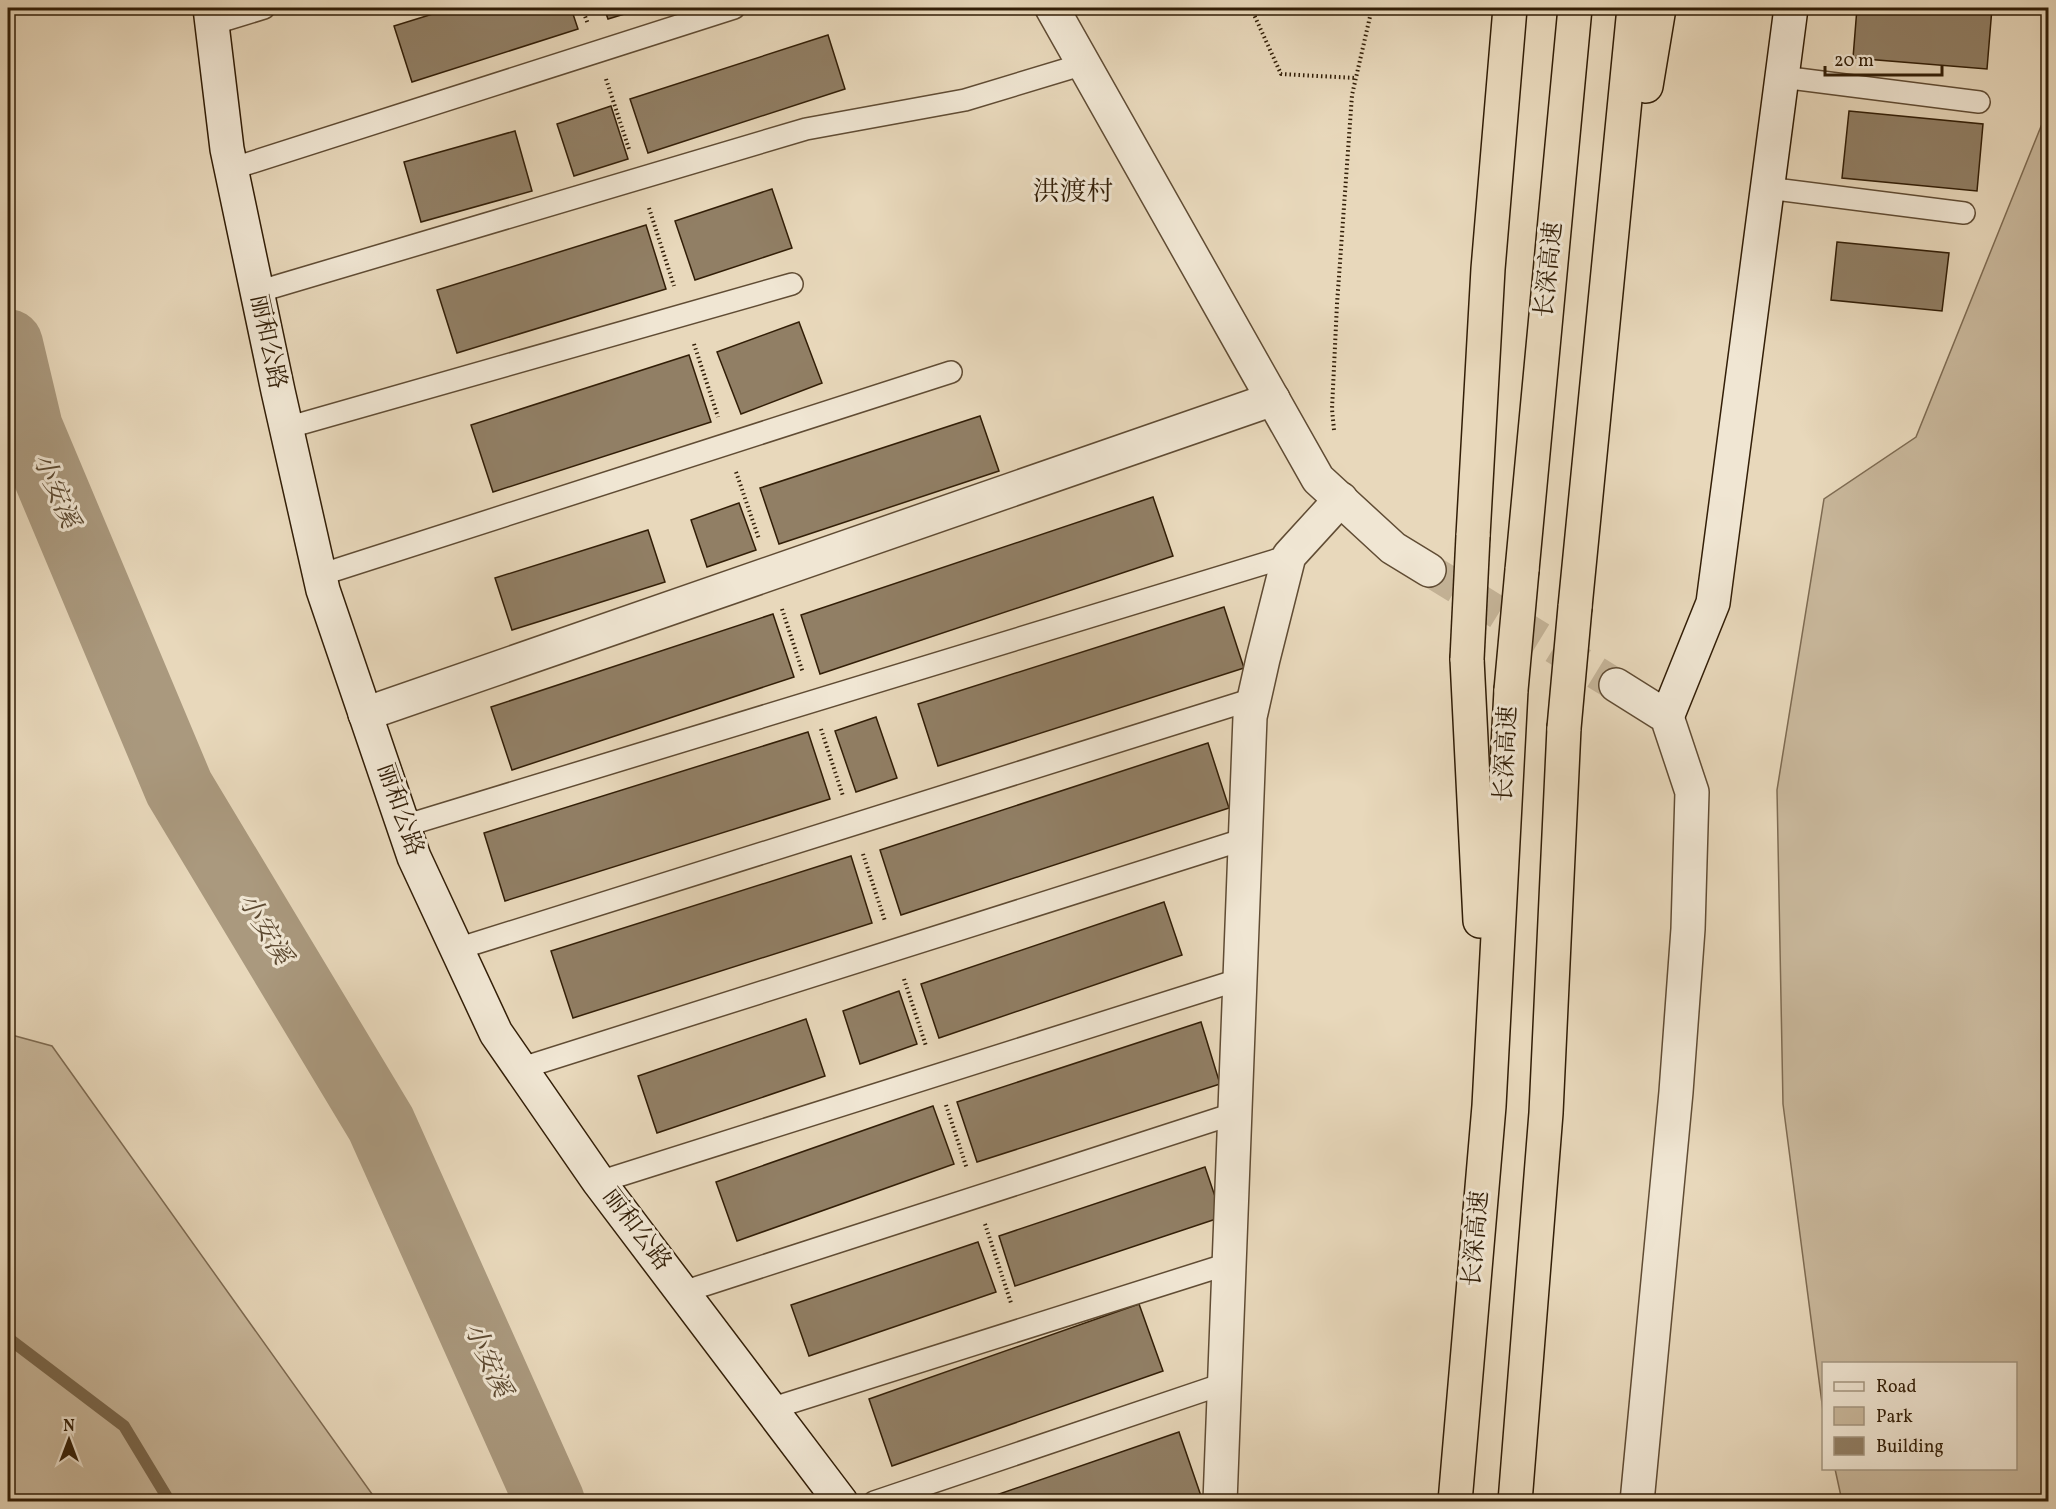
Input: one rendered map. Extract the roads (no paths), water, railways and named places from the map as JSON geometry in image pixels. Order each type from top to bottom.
[{"type":"highway","points":[[1489,1106],[1467,659],[1488,269],[1510,8]]},
{"type":"highway","name":"长深高速","points":[[1455,1502],[1489,1106],[1511,690],[1575,8]]},
{"type":"highway","points":[[1515,1502],[1546,1113],[1564,728],[1634,8]]},
{"type":"highway","points":[[1595,408],[1659,8]]},
{"type":"street","points":[[1052,8],[1318,479],[1394,548],[1429,570]]},
{"type":"street","points":[[1666,717],[1713,603],[1791,8]]},
{"type":"street","name":"丽和公路","points":[[211,16],[231,169],[323,590],[414,857],[496,1033],[519,1069],[599,1182],[841,1502]]},
{"type":"street","points":[[365,714],[1273,399]]},
{"type":"street","points":[[1221,1502],[1250,717],[1289,556],[1341,500]]},
{"type":"street","points":[[1616,685],[1666,717],[1692,792],[1688,929],[1676,1092],[1637,1502]]},
{"type":"lane","points":[[211,16],[264,8]]},
{"type":"lane","points":[[231,169],[734,8]]},
{"type":"lane","points":[[257,292],[806,129],[965,100],[1084,64]]},
{"type":"lane","points":[[1782,77],[1979,102]]},
{"type":"lane","points":[[1767,188],[1964,213]]},
{"type":"lane","points":[[286,428],[792,284]]},
{"type":"lane","points":[[320,575],[951,372]]},
{"type":"lane","points":[[404,826],[1289,556]]},
{"type":"lane","points":[[457,950],[1253,699]]},
{"type":"lane","points":[[519,1069],[1245,839]]},
{"type":"lane","points":[[599,1182],[1241,979]]},
{"type":"lane","points":[[683,1293],[1236,1113]]},
{"type":"lane","points":[[770,1408],[1231,1263]]},
{"type":"lane","points":[[874,1502],[1226,1383]]},
{"type":"waterway","name":"小安溪","points":[[8,344],[28,428],[179,788],[381,1124],[550,1502]]},
{"type":"waterway","points":[[8,1338],[124,1426],[170,1502]]},
{"type":"tunnel","points":[[1429,570],[1616,685]]},
{"type":"district","name":"洪渡村","points":[[1073,193]]}]
